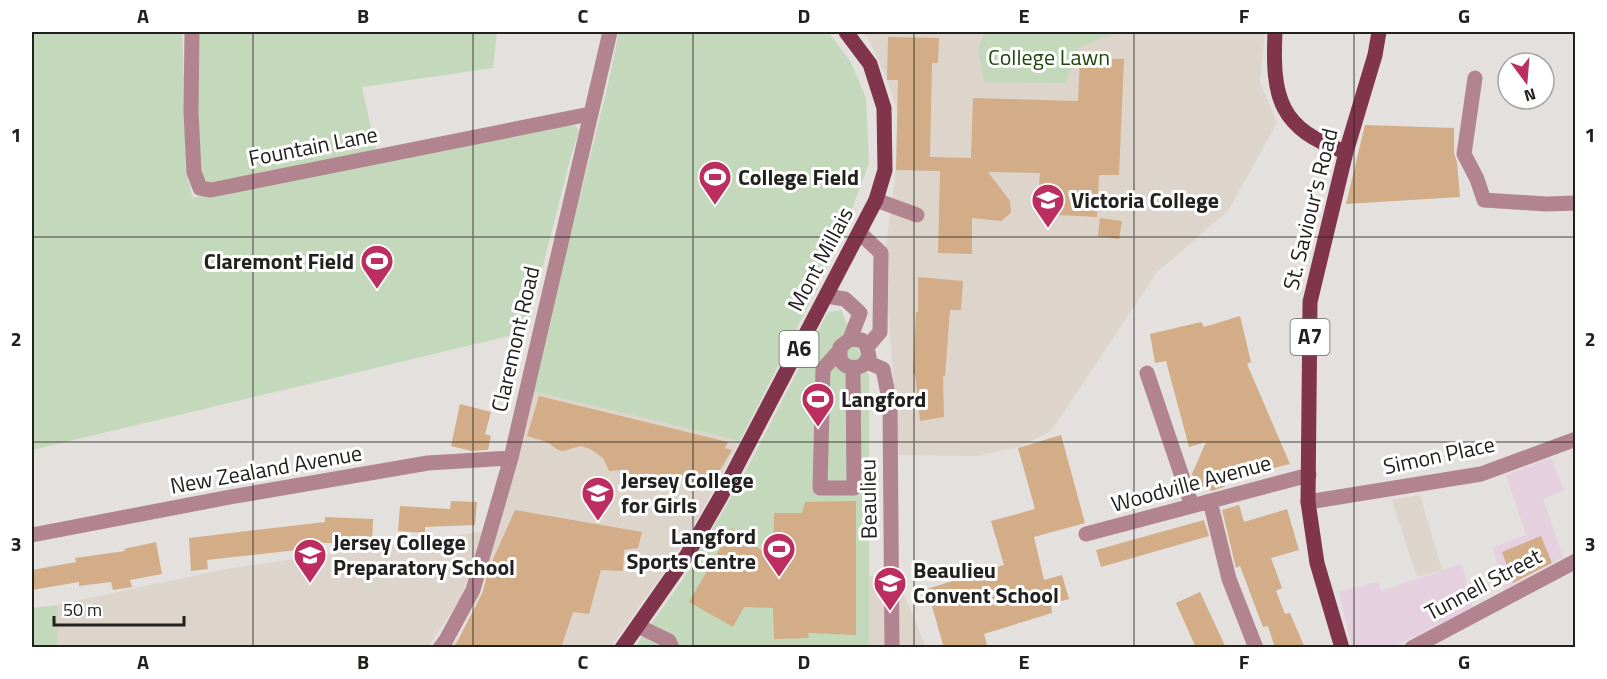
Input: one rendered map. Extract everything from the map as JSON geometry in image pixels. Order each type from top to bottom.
[{"type":"main road","name":"Mont Millais","points":[[622,648],[687,555],[721,496],[876,200],[885,170],[884,108],[870,64],[846,32]]},
{"type":"main road","points":[[1275,32],[1275,83],[1285,110],[1307,135],[1323,144],[1346,152]]},
{"type":"main road","name":"St. Saviour's Road","points":[[1342,648],[1317,563],[1308,502],[1310,302],[1346,152],[1375,56],[1379,32]]},
{"type":"street","name":"Fountain Lane","points":[[192,32],[191,112],[194,172],[200,188],[211,190],[590,114]]},
{"type":"street","name":"Claremont Road","points":[[440,648],[447,640],[473,590],[511,458],[610,32]]},
{"type":"street","points":[[1475,78],[1464,154],[1477,179],[1484,200],[1546,204],[1575,203]]},
{"type":"street","points":[[876,200],[918,215]]},
{"type":"street","points":[[839,351],[843,364],[862,359],[880,332],[881,253],[860,233]]},
{"type":"street","points":[[826,296],[845,299],[860,312],[850,339]]},
{"type":"street","points":[[850,339],[862,340],[854,488],[820,488],[823,369],[839,351],[843,342],[850,339]]},
{"type":"street","name":"Beaulieu","points":[[862,359],[883,369],[890,404],[892,648]]},
{"type":"street","points":[[1147,373],[1192,506]]},
{"type":"street","name":"Simon Place","points":[[1308,502],[1481,474],[1575,439]]},
{"type":"street","name":"New Zealand Avenue","points":[[32,535],[230,497],[428,463],[511,458]]},
{"type":"street","name":"Woodville Avenue","points":[[1086,534],[1309,475]]},
{"type":"street","points":[[1210,501],[1229,579],[1256,648]]},
{"type":"street","name":"Tunnell Street","points":[[1412,648],[1575,561]]},
{"type":"street","points":[[638,626],[669,641],[672,648]]},
{"type":"shaded area","name":"Victoria College","points":[[862,32],[1265,32],[1260,82],[1277,123],[1228,211],[1157,272],[1051,431],[1021,446],[977,456],[899,455],[886,279],[886,246],[896,170],[898,113],[887,80],[868,38]]},
{"type":"shaded area","name":"Jersey College for Girls","points":[[531,391],[740,441],[684,543],[611,647],[450,648],[459,637],[483,590]]},
{"type":"shaded area","points":[[1551,458],[1564,490],[1543,499],[1563,557],[1504,590],[1493,547],[1526,535],[1506,475]]},
{"type":"shaded area","points":[[1420,495],[1442,570],[1417,577],[1392,500]]},
{"type":"shaded area","name":"Jersey College Preparatory School","points":[[486,531],[460,599],[428,647],[58,647],[57,605],[226,569]]},
{"type":"shaded area","points":[[1462,564],[1473,608],[1393,647],[1352,647],[1339,592],[1378,582],[1381,591]]},
{"type":"shaded area","name":"Beaulieu Convent School","points":[[896,575],[926,647],[869,648],[869,576]]},
{"type":"green space","points":[[32,32],[182,32],[188,180],[193,198],[573,123],[579,131],[526,332],[32,450]]},
{"type":"green space","points":[[195,32],[497,32],[493,68],[362,87],[376,150],[204,184],[199,177]]},
{"type":"green space","name":"College Field","points":[[619,32],[828,32],[851,62],[866,98],[869,163],[837,249],[740,441],[531,391],[606,93]]},
{"type":"green space","name":"College Lawn","points":[[984,32],[1120,32],[1079,47],[1066,83],[984,82],[978,50]]},
{"type":"green space","name":"Langford","points":[[841,310],[869,376],[869,647],[634,648],[683,579],[741,480],[828,312]]},
{"type":"green space","points":[[57,605],[58,647],[32,647],[32,608]]},
{"type":"building","points":[[888,37],[939,38],[938,63],[932,63],[930,157],[971,158],[973,98],[1078,101],[1080,58],[1124,59],[1119,175],[1099,175],[1097,217],[1037,214],[1040,173],[988,172],[1010,201],[1011,213],[1001,221],[972,218],[972,254],[938,253],[940,171],[896,170],[898,80],[887,80]]},
{"type":"building","points":[[1365,125],[1454,128],[1454,153],[1460,197],[1346,204]]},
{"type":"building","points":[[1100,218],[1122,221],[1119,239],[1098,236]]},
{"type":"building","points":[[918,277],[963,281],[961,310],[950,310],[945,376],[943,376],[944,417],[920,421],[915,374],[913,374],[916,312],[918,312]]},
{"type":"building","points":[[1240,316],[1251,362],[1247,364],[1290,464],[1229,479],[1224,487],[1212,491],[1194,482],[1192,474],[1206,442],[1189,447],[1166,361],[1155,363],[1150,334],[1201,322],[1204,327]]},
{"type":"building","points":[[539,396],[728,442],[725,448],[732,450],[713,482],[702,479],[700,487],[679,479],[643,480],[621,470],[609,471],[603,458],[590,449],[581,446],[563,451],[558,450],[547,442],[527,436]]},
{"type":"building","points":[[460,404],[491,412],[485,434],[491,436],[488,450],[471,451],[451,446]]},
{"type":"building","points":[[1061,435],[1085,523],[1034,537],[1044,580],[1062,575],[1069,599],[1051,604],[1052,613],[984,634],[988,648],[944,648],[927,589],[1004,565],[991,521],[1035,509],[1018,448]]},
{"type":"building","points":[[451,501],[477,502],[475,525],[425,527],[425,533],[398,531],[400,506],[450,509]]},
{"type":"building","name":"Langford Sports Centre","points":[[856,501],[856,635],[808,633],[809,638],[774,639],[773,608],[744,607],[733,627],[689,602],[732,528],[773,559],[774,513],[802,513],[805,502]]},
{"type":"building","points":[[1239,505],[1244,522],[1287,509],[1299,550],[1271,558],[1282,588],[1276,591],[1285,614],[1290,613],[1305,648],[1275,648],[1268,626],[1263,627],[1240,566],[1236,568],[1222,510]]},
{"type":"building","points":[[515,510],[642,532],[638,548],[624,550],[623,571],[601,570],[589,614],[573,612],[561,648],[454,648],[482,594],[490,566]]},
{"type":"building","points":[[325,517],[373,519],[372,545],[306,542],[307,549],[207,560],[208,569],[191,571],[189,538],[325,522]]},
{"type":"building","points":[[1204,520],[1209,536],[1101,567],[1096,550]]},
{"type":"building","points":[[1541,536],[1552,563],[1513,583],[1502,552]]},
{"type":"building","points":[[156,542],[162,574],[130,580],[132,587],[113,590],[111,582],[79,586],[79,582],[32,590],[32,570],[76,562],[75,558],[125,551],[124,549]]},
{"type":"building","points":[[1200,592],[1226,648],[1196,648],[1176,603]]},
{"type":"place","name":"College Field","points":[[715,206]]},
{"type":"place","name":"Victoria College","points":[[1048,229]]},
{"type":"place","name":"Claremont Field","points":[[377,290]]},
{"type":"place","name":"Langford","points":[[818,428]]},
{"type":"place","name":"Jersey College for Girls","points":[[598,522]]},
{"type":"place","name":"Langford Sports Centre","points":[[779,578]]},
{"type":"place","name":"Jersey College Preparatory School","points":[[310,584]]},
{"type":"place","name":"Beaulieu Convent School","points":[[890,612]]}]
